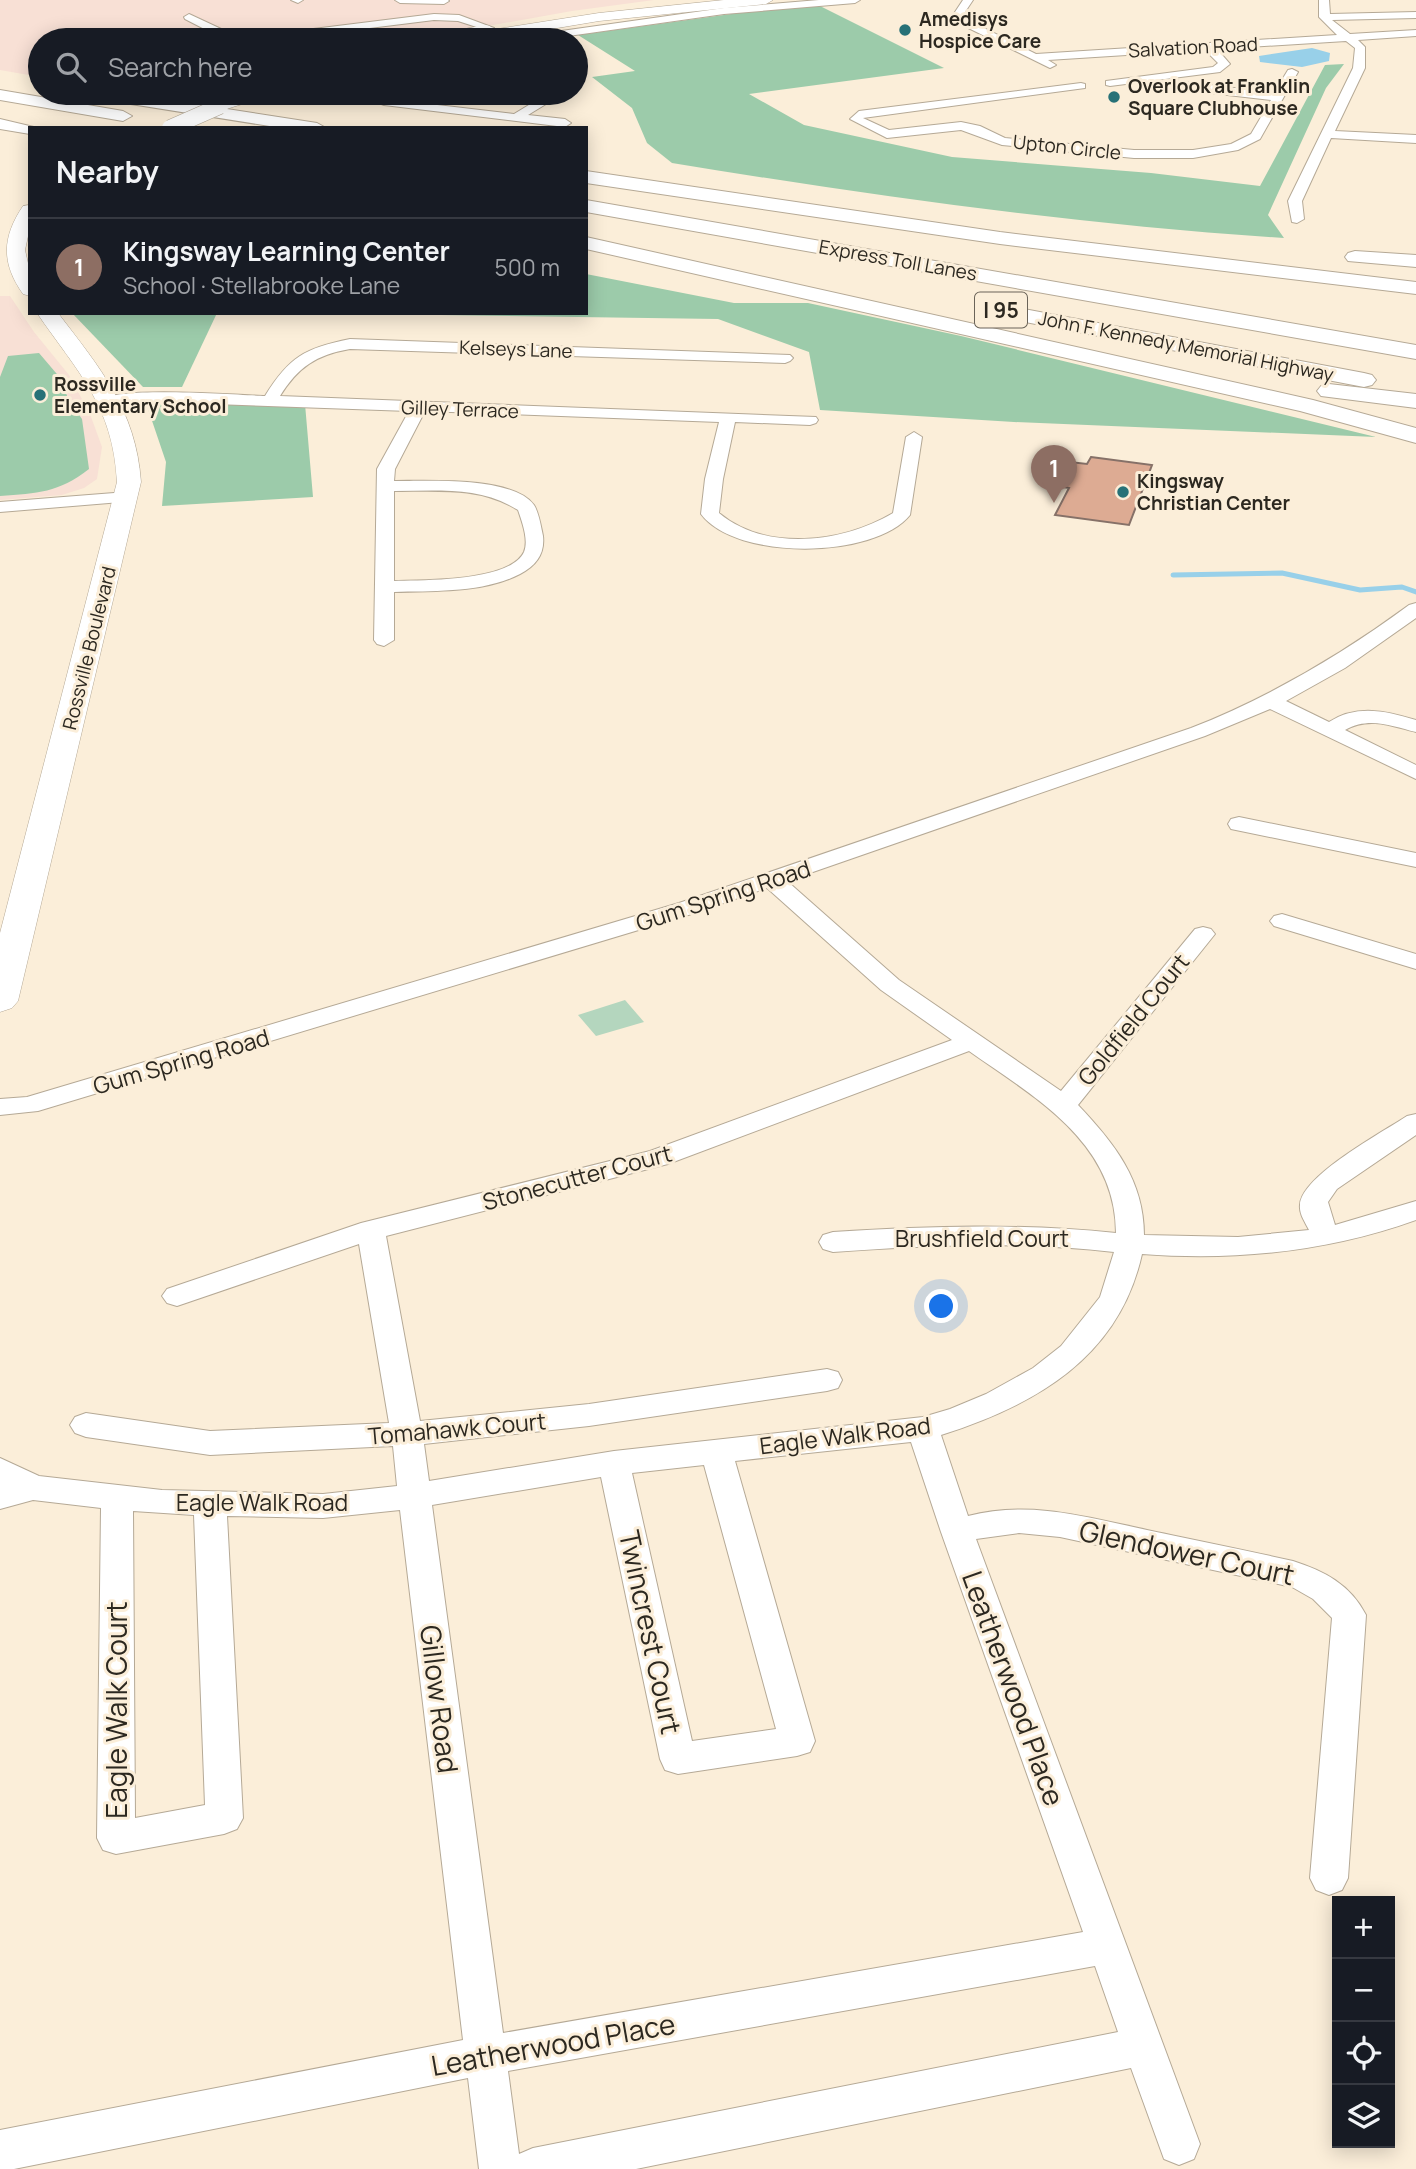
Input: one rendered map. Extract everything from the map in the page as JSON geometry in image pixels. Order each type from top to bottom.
[{"type":"highway","points":[[0,82],[28,87]]},
{"type":"highway","points":[[0,94],[28,100]]},
{"type":"highway","points":[[0,104],[172,126]]},
{"type":"highway","points":[[55,105],[144,123]]},
{"type":"highway","points":[[138,105],[265,126]]},
{"type":"highway","points":[[170,105],[304,126]]},
{"type":"highway","points":[[0,114],[36,125]]},
{"type":"highway","points":[[0,124],[36,125]]},
{"type":"highway","points":[[588,167],[953,220],[1279,258],[1415,285]]},
{"type":"highway","points":[[588,177],[1000,238],[1415,285]]},
{"type":"highway","points":[[763,193],[1237,247]]},
{"type":"highway","name":"Express Toll Lanes","points":[[588,196],[1416,340]]},
{"type":"highway","name":"Express Toll Lanes","points":[[588,206],[1416,352]]},
{"type":"highway","points":[[588,228],[849,280]]},
{"type":"highway","points":[[588,241],[1133,357],[1258,380],[1416,401]]},
{"type":"highway","points":[[588,241],[1305,405],[1416,436]]},
{"type":"highway","points":[[1335,255],[1416,261]]},
{"type":"highway","name":"John F. Kennedy Memorial Highway","points":[[975,305],[1416,390]]},
{"type":"main road","points":[[468,28],[485,22],[690,0]]},
{"type":"main road","points":[[485,22],[507,28],[652,10],[766,0]]},
{"type":"main road","points":[[507,28],[566,15]]},
{"type":"main road","points":[[454,18],[464,22],[467,27],[465,28]]},
{"type":"main road","points":[[175,126],[223,105]]},
{"type":"main road","points":[[28,214],[18,232],[14,252],[16,267],[28,287]]},
{"type":"main road","name":"Rossville Boulevard","points":[[0,1001],[127,497],[129,470],[126,443],[110,400],[48,315]]},
{"type":"street","points":[[400,0],[457,0]]},
{"type":"street","points":[[588,31],[723,11],[855,0]]},
{"type":"street","points":[[1297,219],[1295,201],[1329,134],[1360,61],[1360,47],[1326,22],[1324,0]]},
{"type":"street","points":[[1348,5],[1363,17]]},
{"type":"street","points":[[969,6],[958,15],[965,23],[1102,88],[1101,80]]},
{"type":"street","points":[[324,28],[431,13],[485,22]]},
{"type":"street","points":[[1324,17],[1416,15]]},
{"type":"street","points":[[189,17],[211,28]]},
{"type":"street","points":[[349,28],[424,18],[485,22]]},
{"type":"street","points":[[1348,36],[1416,33]]},
{"type":"street","name":"Salvation Road","points":[[1038,57],[1348,36]]},
{"type":"street","points":[[1072,75],[1101,80],[1166,78],[1219,68],[1224,64],[1223,60],[1207,46]]},
{"type":"street","name":"Upton Circle","points":[[1072,75],[859,115],[856,119],[887,134],[961,126],[976,129],[995,139],[1012,142],[1134,154],[1193,154],[1234,147],[1256,136],[1292,72]]},
{"type":"street","points":[[1166,78],[1210,90],[1278,97]]},
{"type":"street","points":[[411,105],[565,122]]},
{"type":"street","points":[[517,117],[537,105]]},
{"type":"street","points":[[1329,134],[1416,139]]},
{"type":"street","name":"Kelseys Lane","points":[[271,400],[298,360],[310,353],[350,344],[785,358]]},
{"type":"street","name":"Gilley Terrace","points":[[110,400],[159,397],[271,400],[419,408],[810,420]]},
{"type":"street","points":[[384,640],[386,469],[419,408]]},
{"type":"street","points":[[728,419],[714,479],[710,514],[718,524],[731,532],[772,543],[801,544],[824,541],[876,530],[890,524],[901,515],[914,437]]},
{"type":"street","points":[[384,486],[477,489],[504,494],[526,507],[532,526],[534,551],[529,560],[521,566],[490,579],[385,587]]},
{"type":"street","points":[[0,507],[127,497]]},
{"type":"street","name":"Gum Spring Road","points":[[0,1107],[29,1105],[200,1056],[772,880],[1198,732],[1271,702],[1345,662],[1416,609]]},
{"type":"street","points":[[1271,702],[1416,774]]},
{"type":"street","points":[[1330,731],[1349,718],[1364,715],[1416,726]]},
{"type":"street","points":[[1238,824],[1416,860]]},
{"type":"street","name":"Eagle Walk Road","points":[[0,1497],[33,1488],[210,1505],[323,1506],[415,1496],[614,1463],[922,1429],[997,1402],[1044,1376],[1072,1354],[1114,1300],[1130,1244],[1130,1223],[1123,1185],[1098,1142],[1064,1104],[890,985],[772,880]]},
{"type":"street","points":[[1282,921],[1416,962]]},
{"type":"street","name":"Goldfield Court","points":[[1064,1104],[1203,934]]},
{"type":"street","name":"Stonecutter Court","points":[[177,1296],[371,1230],[658,1158],[972,1041]]},
{"type":"street","points":[[1327,1236],[1314,1212],[1312,1203],[1316,1194],[1327,1183],[1416,1122]]},
{"type":"street","name":"Brushfield Court","points":[[833,1242],[997,1234],[1055,1236],[1130,1244],[1245,1248],[1327,1236],[1370,1226],[1416,1210]]},
{"type":"street","name":"Gillow Road","points":[[371,1230],[407,1434],[500,2169]]},
{"type":"street","name":"Tomahawk Court","points":[[86,1424],[210,1443],[407,1434],[589,1415],[827,1380]]},
{"type":"street","name":"Leatherwood Place","points":[[922,1429],[1180,2144]]},
{"type":"street","name":"Twincrest Court","points":[[614,1463],[678,1759],[797,1741],[716,1451]]},
{"type":"street","name":"Eagle Walk Road","points":[[0,1470],[33,1488]]},
{"type":"street","name":"Eagle Walk Court","points":[[117,1495],[116,1838],[224,1818],[210,1505]]},
{"type":"street","name":"Glendower Court","points":[[957,1532],[993,1522],[1019,1520],[1060,1524],[1293,1574],[1314,1580],[1332,1594],[1349,1615],[1329,1878]]},
{"type":"street","name":"Leatherwood Place","points":[[0,2151],[486,2054],[1108,1946]]},
{"type":"street","points":[[533,2169],[1144,2046]]},
{"type":"shaded area","points":[[0,0],[654,0],[476,28],[28,28],[28,75],[0,70]]},
{"type":"shaded area","name":"Rossville Elementary School","points":[[0,296],[10,296],[34,332],[69,375],[90,414],[102,447],[97,479],[84,488],[62,495],[0,500]]},
{"type":"green space","points":[[818,5],[944,68],[749,94],[804,125],[952,157],[1151,173],[1260,186],[1325,65],[1344,64],[1326,88],[1268,215],[1284,238],[977,208],[672,163],[647,143],[632,108],[592,77],[635,71],[588,41],[588,34],[790,6]]},
{"type":"green space","points":[[588,274],[734,303],[808,303],[961,336],[1376,437],[1014,422],[820,410],[809,352],[718,319],[441,315],[588,315]]},
{"type":"green space","points":[[74,315],[216,315],[182,387],[143,387]]},
{"type":"green space","name":"Rossville Elementary School","points":[[39,353],[62,380],[68,399],[82,419],[89,469],[57,487],[0,496],[0,377],[8,356]]},
{"type":"green space","points":[[177,397],[305,404],[313,497],[162,506],[166,462],[147,406]]},
{"type":"green space","points":[[625,1000],[644,1022],[596,1036],[578,1015]]},
{"type":"water","points":[[1312,48],[1330,53],[1329,61],[1302,67],[1260,62],[1259,56]]},
{"type":"building","name":"Kingsway Christian Center","points":[[1091,457],[1152,465],[1129,525],[1055,515],[1069,488],[1058,486],[1070,462],[1087,464]]},
{"type":"waterway","points":[[1173,575],[1282,573],[1360,590],[1402,587],[1416,592]]},
{"type":"place","name":"Amedisys Hospice Care","points":[[905,30]]},
{"type":"place","name":"Overlook at Franklin Square Clubhouse","points":[[1114,97]]},
{"type":"place","name":"Rossville Elementary School","points":[[40,395]]},
{"type":"place","name":"Kingsway Christian Center","points":[[1123,492]]},
{"type":"place","name":"Kingsway Learning Center","points":[[1054,503]]}]
